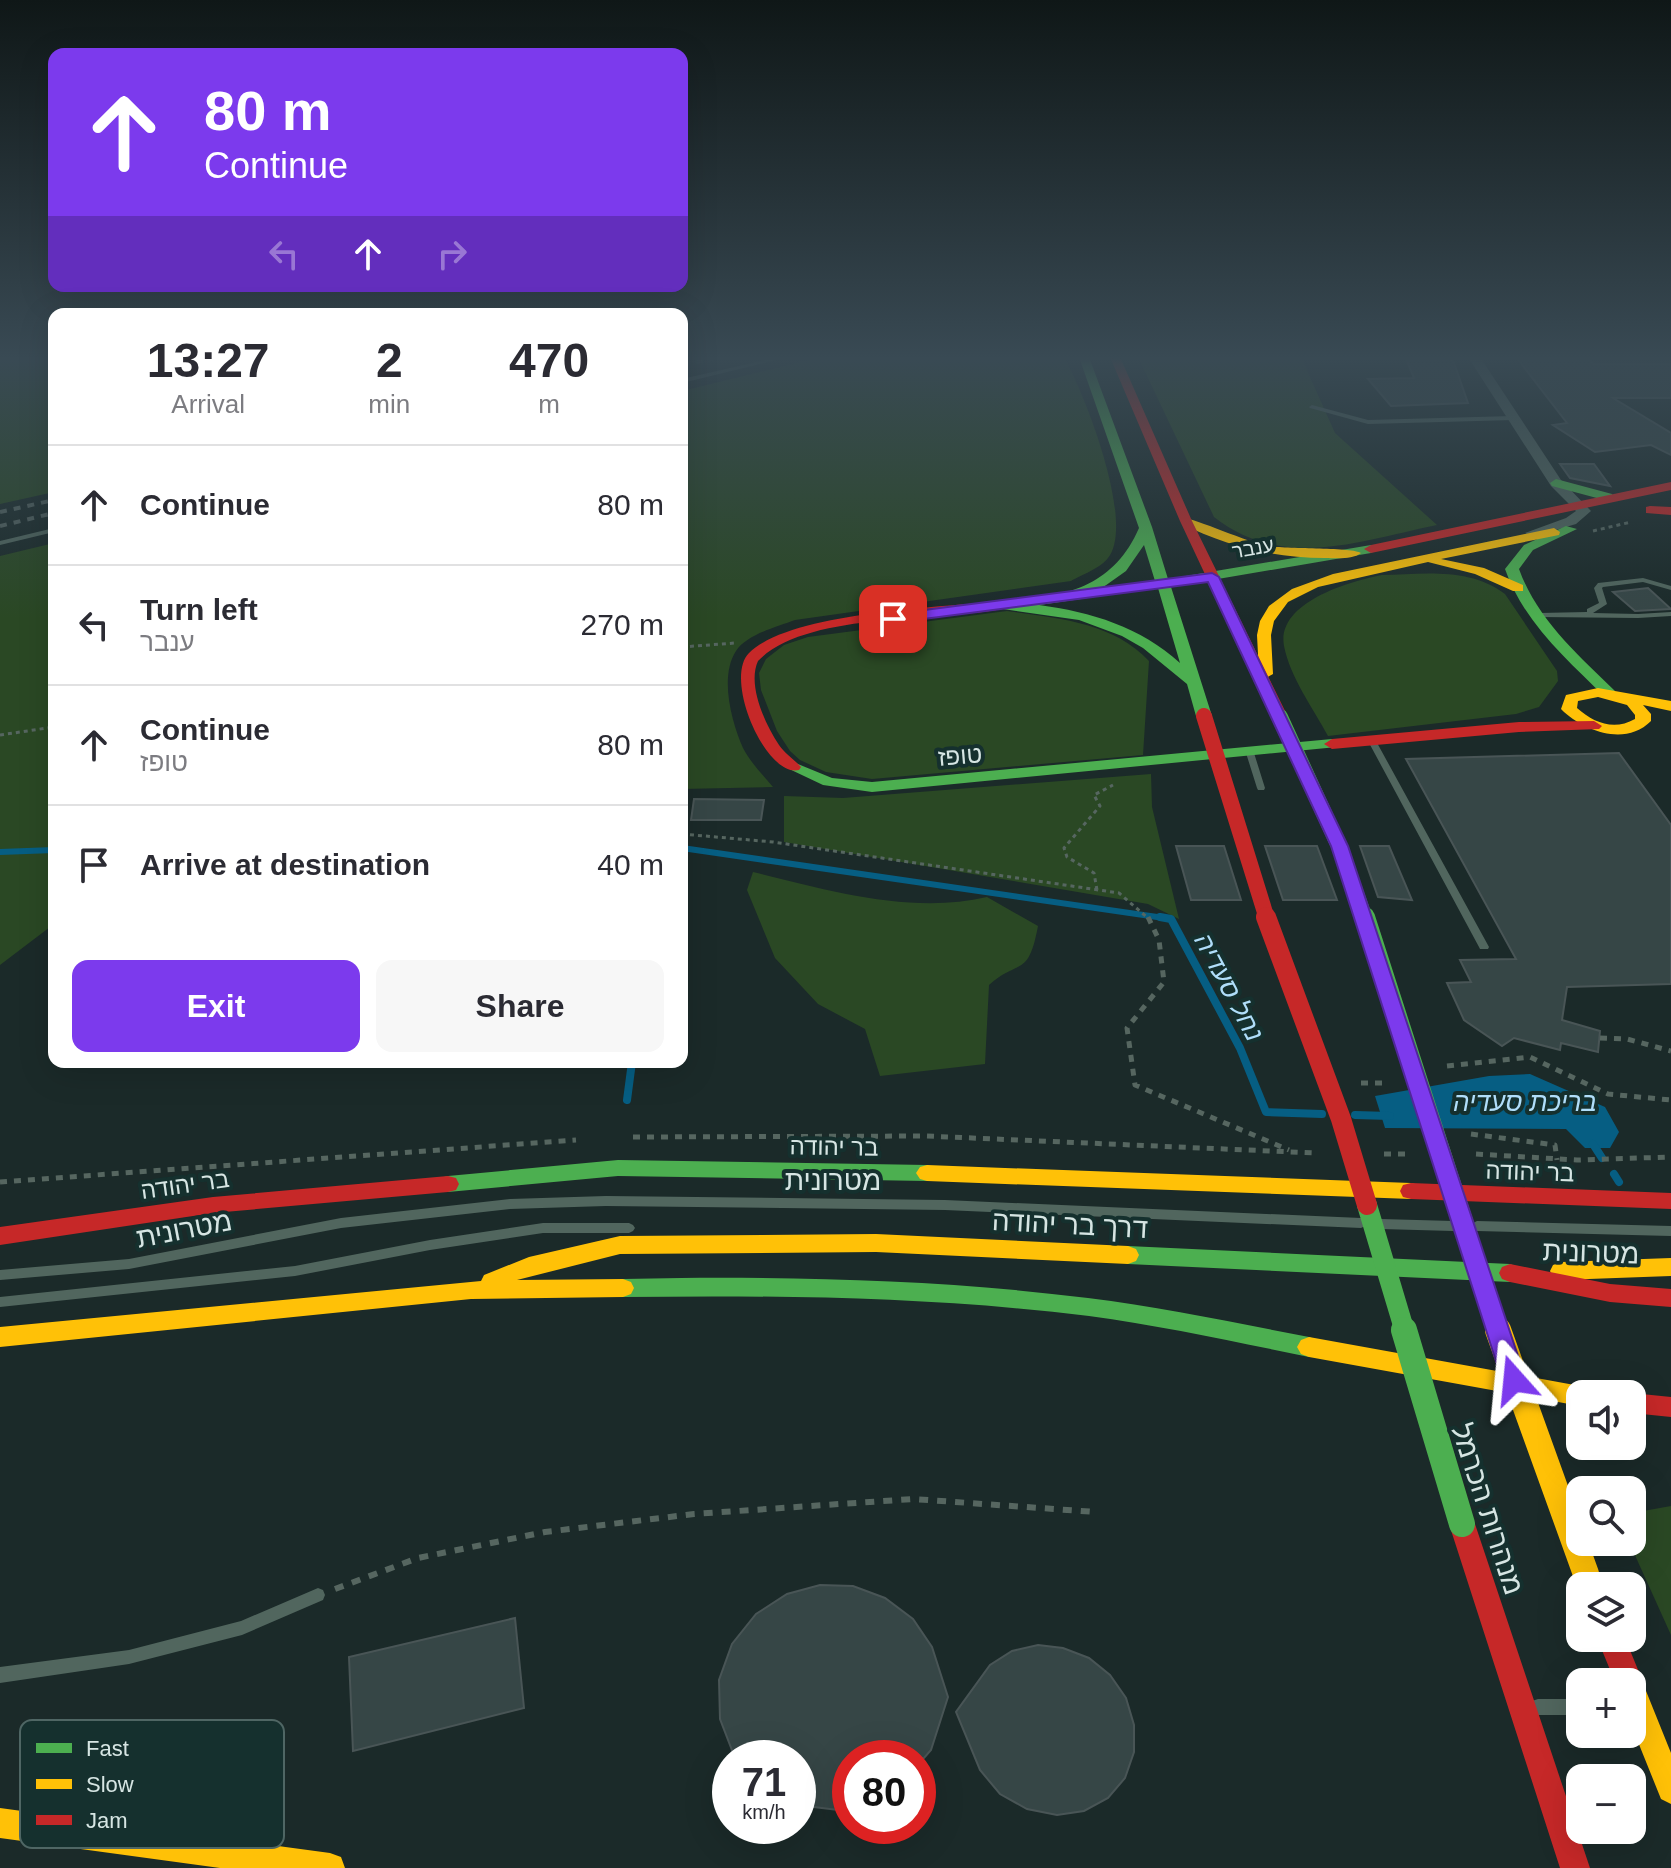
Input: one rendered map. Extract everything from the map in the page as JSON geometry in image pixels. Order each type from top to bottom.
[{"type":"main road","name":"מנהרות הכרמל","points":[[1116,444],[1146,527],[1260,900],[1341,1119],[1462,1524],[1575,1868]]},
{"type":"main road","points":[[1153,444],[1339,846],[1514,1380],[1585,1572]]},
{"type":"main road","points":[[1556,483],[1588,494],[1621,497]]},
{"type":"main road","name":"ענבר","points":[[1003,605],[1212,577],[1354,553],[1541,516],[1671,486]]},
{"type":"main road","points":[[1640,515],[1671,505]]},
{"type":"main road","points":[[1640,515],[1671,511]]},
{"type":"main road","points":[[1186,521],[1227,543],[1262,554],[1298,558],[1354,553]]},
{"type":"main road","points":[[1080,594],[1106,582],[1130,563],[1146,527]]},
{"type":"main road","points":[[1268,689],[1261,638],[1266,621],[1284,599],[1314,583],[1554,532],[1592,528]]},
{"type":"main road","points":[[1554,532],[1514,563],[1513,576],[1518,588],[1568,652],[1616,695],[1643,714],[1639,725]]},
{"type":"main road","points":[[1405,563],[1458,565],[1518,588]]},
{"type":"main road","points":[[764,647],[791,634],[1003,605],[1063,611],[1114,623],[1165,653],[1195,686]]},
{"type":"main road","name":"טופז","points":[[764,647],[746,672],[748,691],[764,733],[789,765],[819,779],[889,786],[1519,727]]},
{"type":"main road","points":[[1568,652],[1574,715],[1594,726]]},
{"type":"main road","points":[[1519,727],[1549,716],[1573,698],[1616,695],[1671,706]]},
{"type":"main road","points":[[1519,727],[1594,726],[1619,730],[1671,723]]},
{"type":"main road","name":"בר יהודה","points":[[0,1236],[213,1205],[618,1168],[992,1174],[1671,1201]]},
{"type":"main road","points":[[0,1220],[213,1205]]},
{"type":"main road","name":"דרך בר יהודה","points":[[471,1290],[529,1266],[620,1245],[876,1243],[1510,1273],[1595,1290],[1671,1298]]},
{"type":"main road","points":[[1510,1273],[1671,1267]]},
{"type":"main road","points":[[0,1337],[471,1290],[731,1286],[868,1288],[979,1295],[1091,1307],[1566,1393]]},
{"type":"main road","points":[[1646,1405],[1669,1407]]},
{"type":"main road","points":[[1646,1730],[1671,1789]]},
{"type":"main road","points":[[0,1823],[20,1826]]},
{"type":"main road","points":[[183,1848],[330,1868]]},
{"type":"street","points":[[1496,545],[1571,521],[1583,514],[1581,507],[1556,483],[1530,444]]},
{"type":"street","points":[[1541,516],[1556,508],[1556,483]]},
{"type":"lane","points":[[0,543],[48,531]]},
{"type":"lane","points":[[1588,612],[1603,604],[1598,588],[1601,585],[1643,580],[1671,588]]},
{"type":"lane","points":[[1539,615],[1588,612],[1642,617],[1671,614]]},
{"type":"lane","points":[[1372,741],[1484,947]]},
{"type":"lane","points":[[1250,753],[1261,788]]},
{"type":"lane","name":"מטרונית","points":[[0,1275],[129,1264],[341,1223],[454,1209],[606,1201],[945,1205],[1311,1222],[1671,1231]]},
{"type":"lane","name":"מטרונית","points":[[0,1302],[295,1271],[430,1245],[543,1228],[645,1228]]},
{"type":"lane","points":[[719,1230],[876,1243]]},
{"type":"lane","name":"מטרונית","points":[[1510,1273],[1671,1278]]},
{"type":"lane","points":[[0,1675],[129,1657],[242,1628],[318,1595]]},
{"type":"lane","points":[[1522,1707],[1566,1707]]},
{"type":"path","points":[[1592,528],[1640,515]]},
{"type":"path","points":[[688,647],[736,643],[764,647]]},
{"type":"path","points":[[0,735],[48,728]]},
{"type":"path","points":[[1097,890],[1094,873],[1067,857],[1064,848],[1079,834],[1081,823],[1100,806],[1094,795],[1113,785],[1120,765]]},
{"type":"path","points":[[688,835],[773,842],[1119,893],[1142,909],[1160,931],[1164,982],[1127,1028],[1135,1085],[1295,1152]]},
{"type":"path","points":[[1600,1038],[1627,1039],[1671,1051]]},
{"type":"path","points":[[1435,1069],[1530,1057],[1608,1094],[1671,1100]]},
{"type":"path","points":[[1351,1083],[1393,1081]]},
{"type":"path","points":[[1460,1144],[1471,1134],[1555,1145],[1557,1159],[1564,1172]]},
{"type":"path","points":[[1471,1154],[1557,1159],[1671,1157]]},
{"type":"path","points":[[318,1595],[418,1558],[545,1532],[694,1514],[913,1499],[1096,1512]]},
{"type":"green space","points":[[0,444],[48,444],[48,493],[0,504]]},
{"type":"green space","points":[[688,444],[1100,444],[1112,488],[1116,517],[1115,541],[1108,558],[1096,568],[1071,581],[795,620],[771,628],[741,645],[728,674],[729,700],[743,748],[773,787],[688,789]]},
{"type":"green space","points":[[1179,444],[1347,444],[1437,525],[1350,544],[1294,547],[1267,543],[1240,534],[1214,517]]},
{"type":"green space","points":[[48,544],[48,929],[0,965],[0,556]]},
{"type":"green space","points":[[1446,574],[1491,585],[1505,594],[1557,671],[1558,681],[1539,707],[1516,714],[1328,736],[1291,669],[1284,646],[1285,631],[1292,617],[1318,596],[1352,582],[1382,575]]},
{"type":"green space","points":[[1007,611],[1064,620],[1101,630],[1135,648],[1149,661],[1143,755],[872,779],[826,772],[800,760],[777,731],[761,690],[759,673],[766,659],[784,645],[808,637]]},
{"type":"green space","points":[[1151,774],[1152,807],[1179,919],[1148,904],[784,842],[784,796],[843,798]]},
{"type":"green space","points":[[753,872],[839,893],[899,902],[958,902],[987,897],[1038,926],[1026,961],[989,985],[985,1064],[880,1076],[865,1029],[818,1004],[775,958],[747,890]]},
{"type":"green space","points":[[1671,1506],[1671,1635],[1646,1580],[1646,1572],[1643,1572],[1635,1556],[1646,1556],[1646,1510]]},
{"type":"water","name":"בריכת סעדיה","points":[[1530,1074],[1605,1107],[1619,1132],[1610,1148],[1585,1148],[1566,1129],[1385,1128],[1375,1096],[1489,1076]]},
{"type":"building","points":[[1583,444],[1671,444],[1671,455],[1651,445],[1595,452]]},
{"type":"building","points":[[1560,464],[1594,464],[1610,486],[1570,478]]},
{"type":"building","points":[[1648,588],[1671,609],[1635,611],[1613,592]]},
{"type":"building","points":[[1619,753],[1671,825],[1671,984],[1567,987],[1562,1020],[1600,1031],[1598,1052],[1561,1043],[1560,1050],[1514,1038],[1502,1046],[1464,1020],[1447,983],[1471,982],[1460,960],[1516,959],[1406,759]]},
{"type":"building","points":[[694,799],[764,800],[761,820],[691,820]]},
{"type":"building","points":[[1176,846],[1224,846],[1241,900],[1191,900]]},
{"type":"building","points":[[1265,846],[1317,846],[1337,900],[1283,900]]},
{"type":"building","points":[[1360,846],[1389,846],[1412,900],[1378,897]]},
{"type":"building","points":[[820,1585],[853,1586],[885,1598],[913,1619],[932,1647],[948,1697],[934,1740],[832,1740],[832,1809],[816,1807],[816,1740],[728,1740],[720,1719],[719,1680],[732,1644],[756,1614],[787,1594]]},
{"type":"building","points":[[515,1618],[524,1708],[353,1751],[349,1657]]},
{"type":"building","points":[[1038,1645],[1063,1648],[1089,1658],[1110,1675],[1126,1698],[1134,1725],[1134,1752],[1125,1778],[1108,1798],[1084,1811],[1057,1815],[1027,1809],[1000,1794],[980,1770],[956,1712],[990,1665],[1012,1651]]},
{"type":"waterway","name":"נחל סעדיה","points":[[688,849],[1171,919]]},
{"type":"waterway","name":"נחל סעדיה","points":[[0,852],[48,850]]},
{"type":"waterway","name":"נחל סעדיה","points":[[1160,917],[1171,919]]},
{"type":"waterway","name":"נחל סעדיה","points":[[1171,919],[1240,1048],[1266,1112],[1322,1114]]},
{"type":"waterway","points":[[627,1100],[631,1068]]},
{"type":"waterway","name":"נחל סעדיה","points":[[1355,1115],[1390,1116]]},
{"type":"waterway","name":"נחל סעדיה","points":[[1593,1144],[1602,1158]]},
{"type":"waterway","name":"נחל סעדיה","points":[[1614,1174],[1619,1182]]},
{"type":"railway","points":[[0,512],[48,501]]},
{"type":"railway","points":[[0,526],[48,514]]},
{"type":"traffic: fast","points":[[1116,444],[1141,513],[1204,716]]},
{"type":"traffic: fast","points":[[1556,483],[1608,497]]},
{"type":"traffic: fast","points":[[1080,594],[1121,568],[1135,550],[1146,527]]},
{"type":"traffic: fast","points":[[1571,529],[1528,547],[1512,569],[1527,602],[1539,619],[1610,694]]},
{"type":"traffic: fast","points":[[1007,605],[1212,577],[1371,549]]},
{"type":"traffic: fast","points":[[1003,605],[1058,612],[1105,623],[1148,645],[1190,680]]},
{"type":"traffic: fast","points":[[1280,717],[1339,846],[1359,900],[1458,1206]]},
{"type":"traffic: fast","points":[[793,767],[829,782],[872,787],[1332,744]]},
{"type":"traffic: fast","points":[[448,1184],[618,1168],[927,1173]]},
{"type":"traffic: fast","points":[[1367,1205],[1462,1524]]},
{"type":"traffic: fast","points":[[1128,1255],[1510,1273]]},
{"type":"traffic: fast","points":[[623,1288],[798,1287],[972,1295],[1116,1311],[1309,1347]]},
{"type":"traffic: slow","points":[[1186,521],[1227,539],[1267,550],[1309,554],[1354,553]]},
{"type":"traffic: slow","points":[[1266,674],[1263,653],[1267,621],[1283,599],[1297,591],[1333,578],[1554,532]]},
{"type":"traffic: slow","points":[[1435,562],[1479,571],[1518,588]]},
{"type":"traffic: slow","points":[[1598,692],[1632,702],[1643,714],[1643,721],[1624,729],[1604,729],[1586,722],[1569,709],[1571,698],[1598,692]]},
{"type":"traffic: slow","points":[[1622,697],[1671,706]]},
{"type":"traffic: slow","points":[[927,1173],[1411,1191]]},
{"type":"traffic: slow","points":[[1458,1206],[1514,1380],[1585,1572]]},
{"type":"traffic: slow","points":[[492,1281],[529,1266],[620,1245],[876,1243],[1128,1255]]},
{"type":"traffic: slow","points":[[1561,1271],[1671,1267]]},
{"type":"traffic: slow","points":[[0,1337],[471,1290],[623,1288]]},
{"type":"traffic: slow","points":[[1309,1347],[1566,1393]]},
{"type":"traffic: slow","points":[[1646,1726],[1671,1789]]},
{"type":"traffic: slow","points":[[0,1823],[20,1826]]},
{"type":"traffic: slow","points":[[183,1848],[330,1868]]},
{"type":"traffic: jam","points":[[1153,444],[1280,717]]},
{"type":"traffic: jam","points":[[1371,549],[1671,486]]},
{"type":"traffic: jam","points":[[1650,510],[1671,511]]},
{"type":"traffic: jam","points":[[793,767],[772,746],[750,695],[747,671],[755,655],[773,643],[834,625],[1003,605]]},
{"type":"traffic: jam","points":[[1204,716],[1260,900],[1341,1119],[1367,1205]]},
{"type":"traffic: jam","points":[[1332,744],[1519,727],[1594,726]]},
{"type":"traffic: jam","points":[[0,1236],[213,1205],[448,1184]]},
{"type":"traffic: jam","points":[[1411,1191],[1671,1201]]},
{"type":"traffic: jam","points":[[1510,1273],[1610,1293],[1671,1298]]},
{"type":"traffic: jam","points":[[1646,1404],[1671,1407]]},
{"type":"traffic: jam","points":[[1462,1524],[1575,1868]]},
{"type":"traffic: jam","points":[[1617,1652],[1623,1668]]},
{"type":"route","points":[[893,619],[1212,577],[1260,671],[1339,846],[1514,1380]]}]
